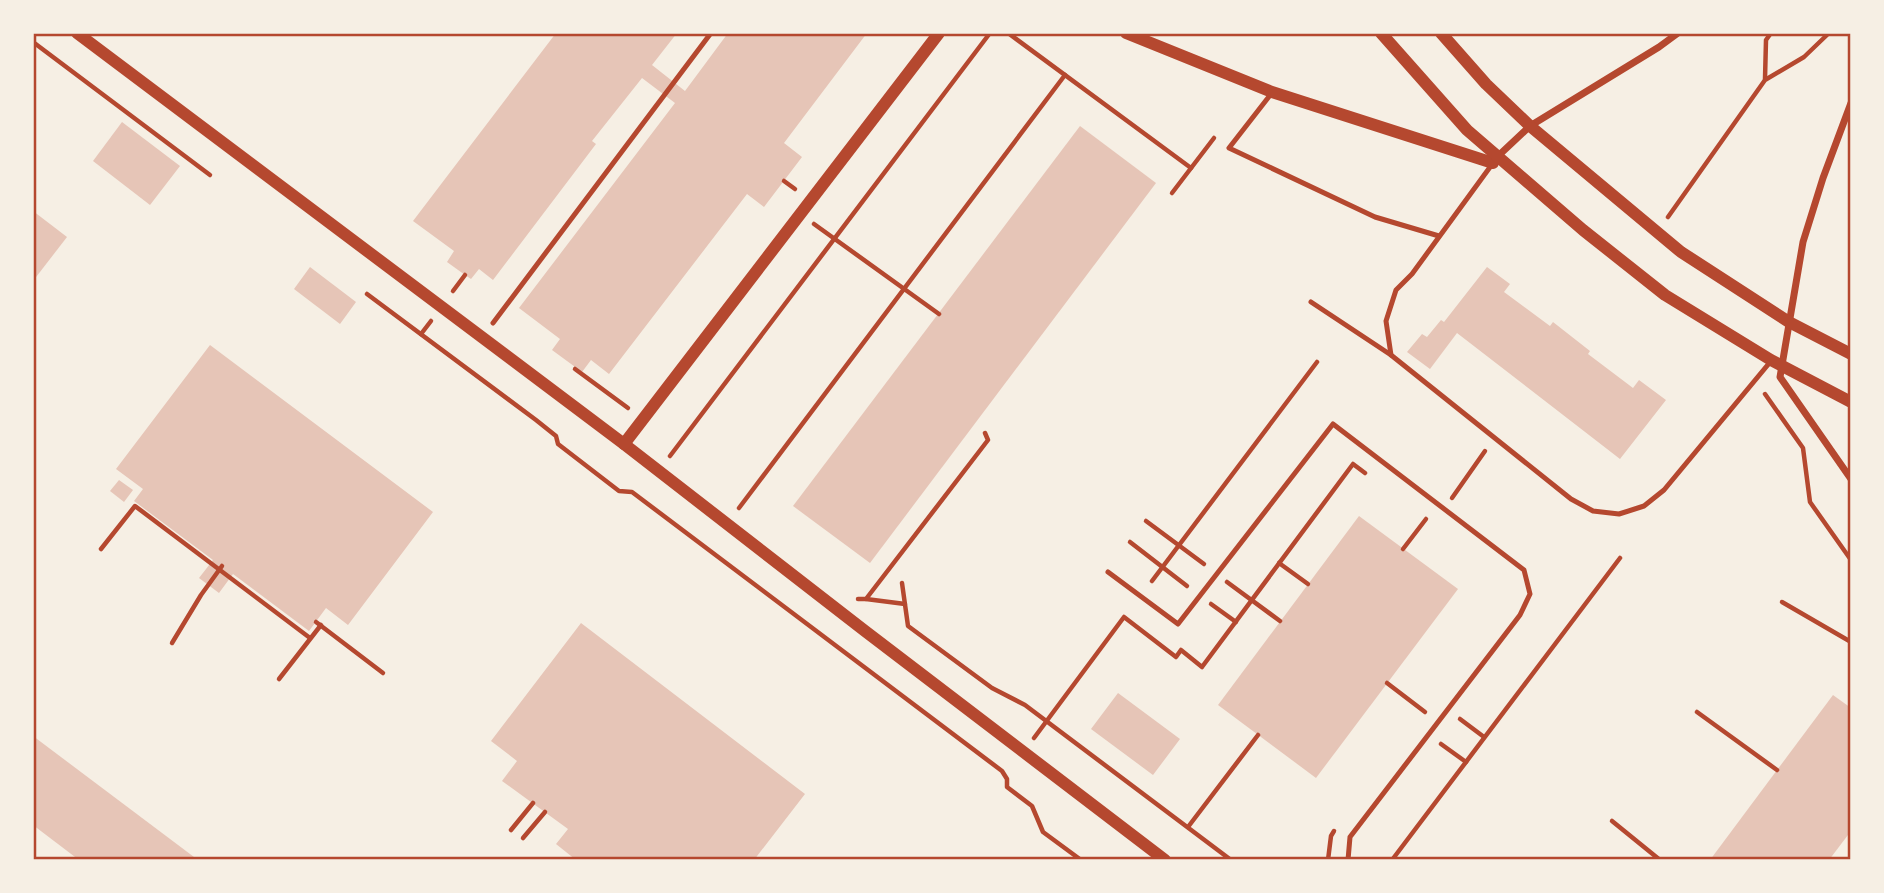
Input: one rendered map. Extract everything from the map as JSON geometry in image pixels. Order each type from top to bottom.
[{"type":"street","points":[[77,33],[624,444],[1165,860]]},
{"type":"street","points":[[624,444],[939,33]]},
{"type":"street","points":[[1126,33],[1272,92],[1495,160]]},
{"type":"street","points":[[1381,33],[1495,160],[1665,295],[1777,364],[1851,402]]},
{"type":"street","points":[[1441,33],[1486,84],[1530,126],[1681,252],[1789,322],[1851,354]]},
{"type":"street","points":[[1495,160],[1530,126],[1660,47],[1678,33]]},
{"type":"street","points":[[1851,103],[1803,242],[1789,322],[1777,364],[1780,377],[1851,479]]},
{"type":"lane","points":[[493,323],[711,33]]},
{"type":"lane","points":[[1272,92],[1229,148],[1375,216],[1439,236]]},
{"type":"lane","points":[[1391,355],[1386,321],[1395,290],[1412,274],[1495,160]]},
{"type":"lane","points":[[1311,302],[1391,355],[1570,499],[1593,511],[1619,514],[1644,506],[1664,490],[1755,380],[1777,364]]},
{"type":"lane","points":[[1108,572],[1178,624],[1333,424],[1524,570],[1530,594],[1520,615],[1350,837],[1348,860]]},
{"type":"path","points":[[670,457],[990,33]]},
{"type":"path","points":[[1007,33],[1191,168]]},
{"type":"path","points":[[1765,80],[1766,40],[1771,33]]},
{"type":"path","points":[[1657,232],[1765,80],[1804,57],[1829,33]]},
{"type":"path","points":[[33,42],[210,175]]},
{"type":"path","points":[[738,509],[1065,75]]},
{"type":"path","points":[[1172,193],[1218,132]]},
{"type":"path","points":[[784,181],[797,190]]},
{"type":"path","points":[[800,214],[939,314]]},
{"type":"path","points":[[442,285],[460,299]]},
{"type":"path","points":[[367,294],[546,428],[556,436],[558,444],[619,491],[632,492],[1002,771],[1007,779],[1007,788],[1032,806],[1043,832],[1081,860]]},
{"type":"path","points":[[1152,581],[1317,362]]},
{"type":"path","points":[[575,369],[632,411]]},
{"type":"path","points":[[1755,380],[1802,448],[1810,502],[1851,560]]},
{"type":"path","points":[[866,598],[988,440],[985,433]]},
{"type":"path","points":[[1416,511],[1433,524],[1494,439]]},
{"type":"path","points":[[663,452],[678,464]]},
{"type":"path","points":[[1023,752],[1124,617],[1176,657],[1181,650],[1202,667],[1353,464],[1374,480]]},
{"type":"path","points":[[101,549],[135,506],[221,568],[310,638]]},
{"type":"path","points":[[1403,549],[1426,519]]},
{"type":"path","points":[[1130,542],[1236,622]]},
{"type":"path","points":[[1392,860],[1620,558]]},
{"type":"path","points":[[1279,563],[1308,584]]},
{"type":"path","points":[[172,643],[221,568]]},
{"type":"path","points":[[902,583],[908,626],[992,688],[1025,705],[1231,860]]},
{"type":"path","points":[[848,592],[859,600],[866,598],[905,604]]},
{"type":"path","points":[[1782,602],[1851,642]]},
{"type":"path","points":[[279,679],[318,623],[383,673]]},
{"type":"path","points":[[1387,683],[1424,712]]},
{"type":"path","points":[[1420,718],[1429,706]]},
{"type":"path","points":[[1697,712],[1777,770]]},
{"type":"path","points":[[1188,827],[1258,735]]},
{"type":"path","points":[[512,830],[533,803]]},
{"type":"path","points":[[523,838],[545,812]]},
{"type":"path","points":[[1612,821],[1660,860]]},
{"type":"path","points":[[1328,860],[1331,836],[1339,825]]},
{"type":"building","points":[[556,33],[677,33],[652,65],[685,91],[728,33],[867,33],[784,143],[802,157],[764,207],[747,194],[609,374],[591,360],[582,372],[552,350],[560,339],[519,308],[675,103],[642,78],[592,141],[596,144],[493,280],[479,269],[471,279],[447,262],[454,251],[413,221]]},
{"type":"building","points":[[122,122],[180,166],[150,205],[93,161]]},
{"type":"building","points":[[1080,126],[1156,183],[870,563],[793,506]]},
{"type":"building","points":[[33,211],[67,237],[33,281]]},
{"type":"building","points":[[310,267],[356,302],[340,324],[294,289]]},
{"type":"building","points":[[1487,267],[1510,284],[1504,292],[1550,326],[1553,322],[1590,351],[1588,354],[1633,388],[1639,380],[1666,400],[1620,459],[1457,333],[1430,369],[1407,352],[1422,334],[1427,337],[1441,320],[1444,322]]},
{"type":"building","points":[[210,345],[433,512],[348,625],[326,608],[309,631],[233,574],[219,593],[199,578],[213,560],[134,501],[143,489],[116,469]]},
{"type":"building","points":[[119,480],[133,490],[124,502],[110,491]]},
{"type":"building","points":[[1359,516],[1458,589],[1316,778],[1218,705]]},
{"type":"building","points":[[581,623],[805,794],[754,860],[576,860],[556,844],[568,829],[502,781],[517,761],[491,741]]},
{"type":"building","points":[[1118,693],[1180,739],[1153,775],[1091,729]]},
{"type":"building","points":[[1833,695],[1851,708],[1851,831],[1829,860],[1710,860]]},
{"type":"building","points":[[33,736],[198,860],[79,860],[33,825]]}]
